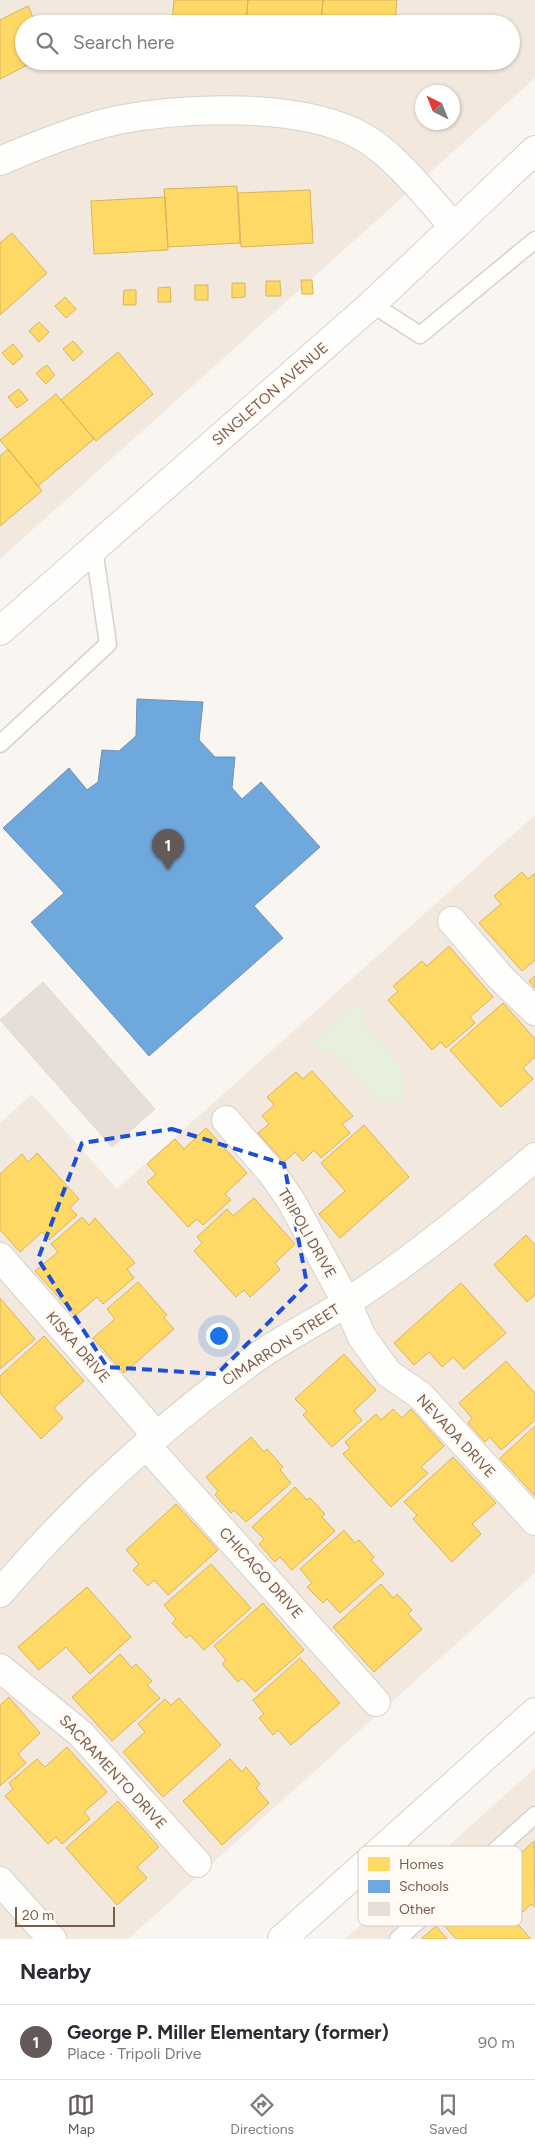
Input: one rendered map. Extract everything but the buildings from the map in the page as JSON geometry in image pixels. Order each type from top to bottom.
[{"type":"street","points":[[0,161],[35,146],[118,120],[169,113],[267,112],[320,120],[363,136],[388,156],[454,227]]},
{"type":"street","name":"SINGLETON AVENUE","points":[[0,631],[372,304],[535,150]]},
{"type":"street","points":[[452,921],[501,978],[535,1011]]},
{"type":"street","name":"TRIPOLI DRIVE","points":[[226,1120],[271,1172],[290,1199],[347,1302]]},
{"type":"street","name":"CIMARRON STREET","points":[[0,1593],[80,1506],[151,1440],[201,1399],[255,1359],[347,1302],[458,1223],[533,1163]]},
{"type":"street","name":"KISKA DRIVE","points":[[0,1257],[151,1440]]},
{"type":"street","name":"NEVADA DRIVE","points":[[347,1302],[362,1337],[388,1373],[421,1396],[535,1521]]},
{"type":"street","name":"CHICAGO DRIVE","points":[[151,1440],[376,1702]]},
{"type":"street","name":"SACRAMENTO DRIVE","points":[[0,1668],[81,1734],[196,1863]]},
{"type":"street","points":[[386,1846],[535,1712]]},
{"type":"street","points":[[282,1939],[358,1871]]},
{"type":"street","points":[[0,1881],[52,1939]]},
{"type":"lane","points":[[372,304],[420,335],[535,240]]},
{"type":"lane","points":[[0,744],[108,644],[94,549]]},
{"type":"lane","points":[[501,1846],[535,1815]]},
{"type":"lane","points":[[398,1939],[412,1926]]},
{"type":"highlighted area","points":[[172,1129],[284,1164],[307,1284],[217,1374],[107,1367],[38,1259],[82,1143]]},
{"type":"shaded area","points":[[0,0],[535,0],[535,78],[0,559]]},
{"type":"shaded area","points":[[535,815],[535,1573],[128,1939],[0,1939],[0,1123],[32,1094],[117,1189]]},
{"type":"shaded area","points":[[535,1768],[535,1939],[345,1939],[359,1926],[522,1926],[522,1846],[448,1846]]},
{"type":"green space","points":[[353,1004],[360,1007],[366,1024],[403,1070],[405,1097],[400,1103],[378,1100],[339,1058],[332,1053],[314,1048],[313,1041]]},
{"type":"place","name":"George P. Miller Elementary (former)","points":[[168,870]]}]
